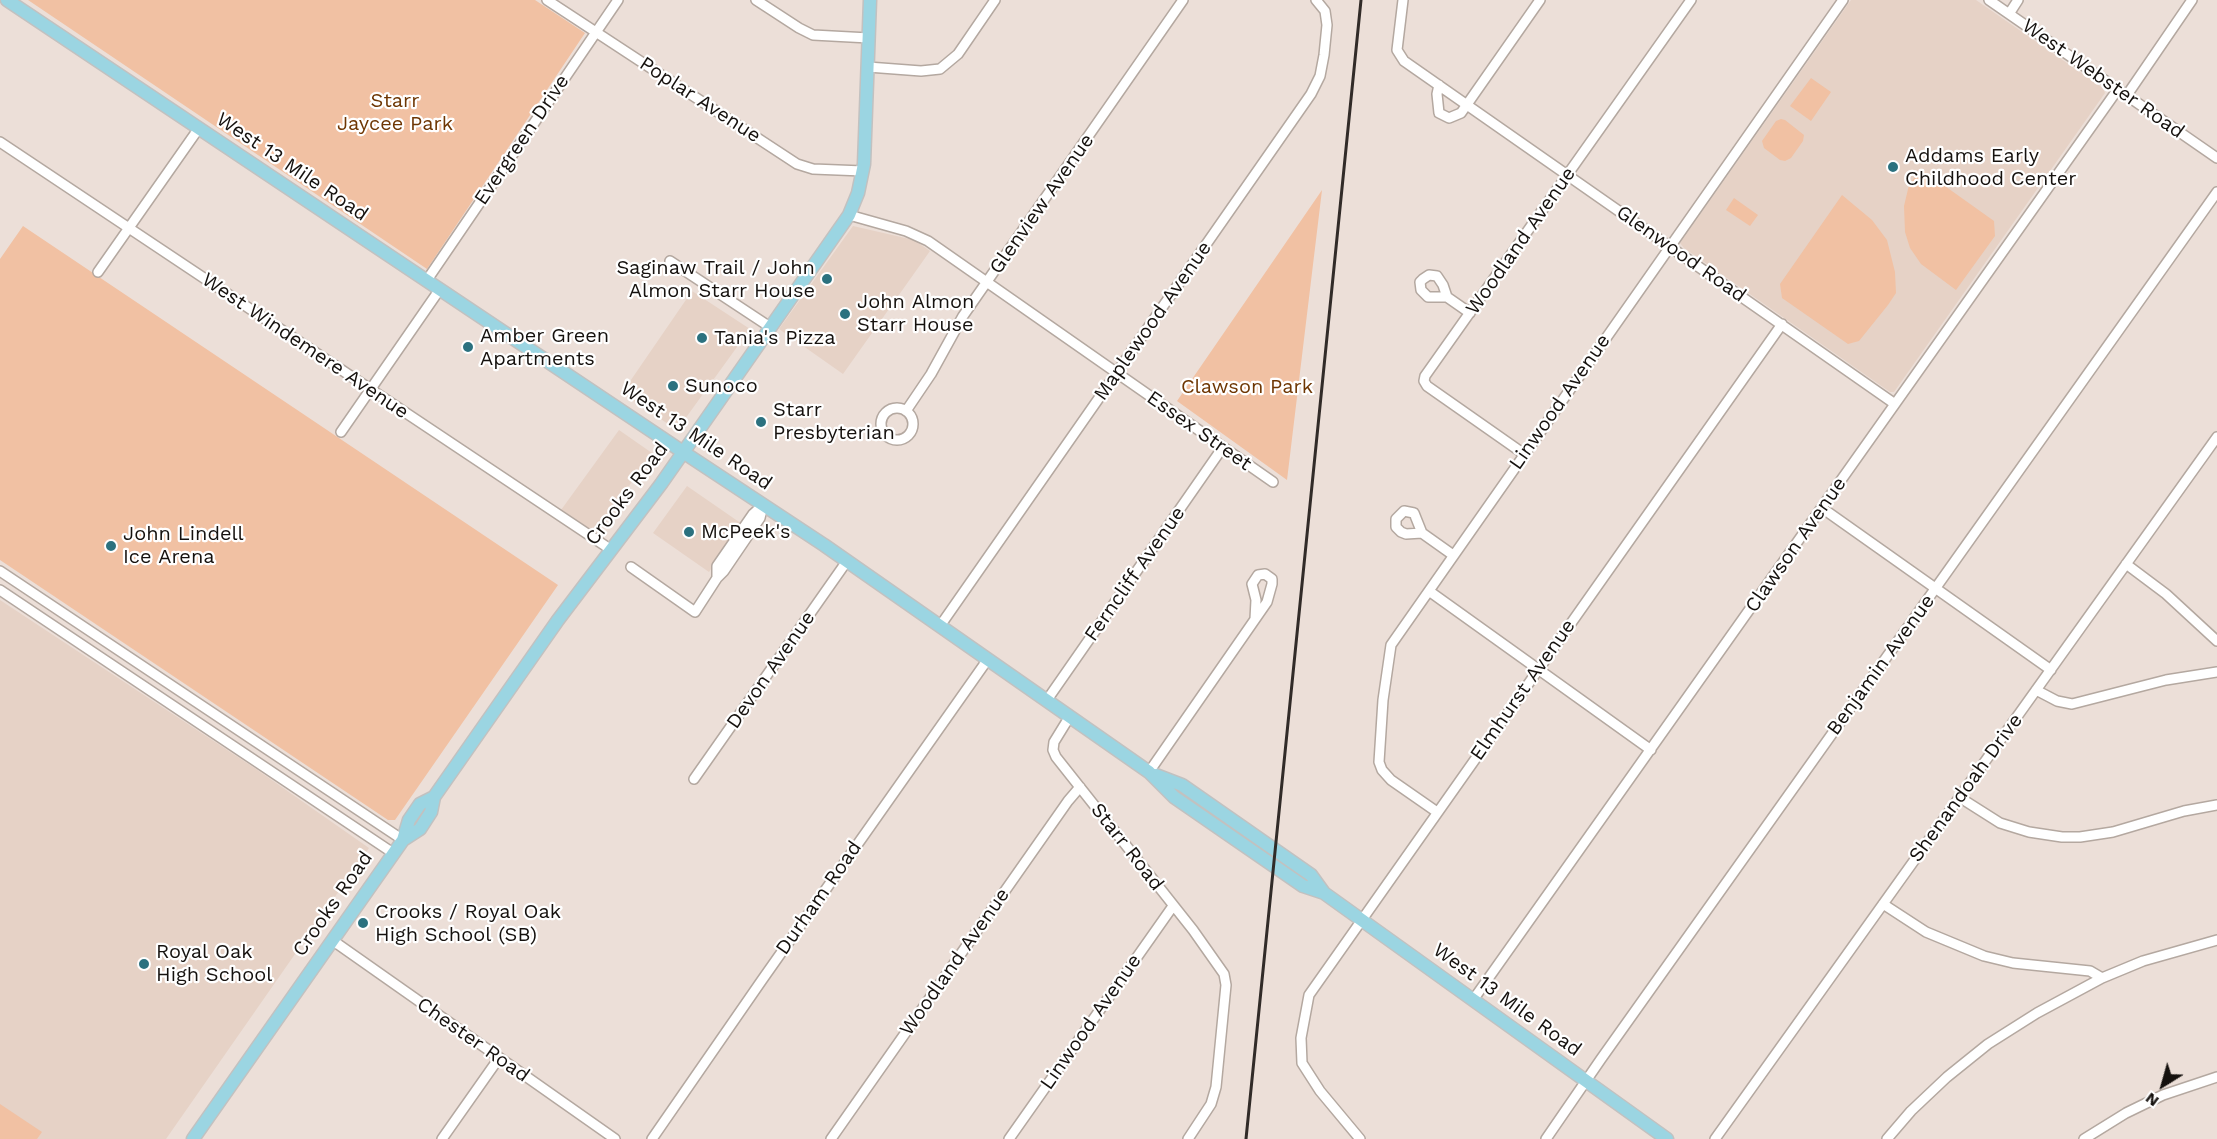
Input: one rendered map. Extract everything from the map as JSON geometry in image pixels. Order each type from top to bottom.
[{"type":"main road","name":"West 13 Mile Road","points":[[7,0],[847,561],[1149,772],[1182,785],[1311,875],[1324,893],[1667,1139]]},
{"type":"main road","name":"Crooks Road","points":[[193,1139],[403,840],[409,820],[420,804],[434,796],[558,620],[642,510],[849,215],[858,193],[863,171],[870,0]]},
{"type":"street","name":"Poplar Avenue","points":[[547,0],[797,164],[813,169],[863,171]]},
{"type":"street","name":"Evergreen Drive","points":[[427,280],[618,0]]},
{"type":"street","points":[[756,0],[813,35],[869,38]]},
{"type":"street","points":[[868,67],[921,71],[940,69],[958,54],[995,0]]},
{"type":"street","name":"Glenview Avenue","points":[[906,411],[931,374],[963,316],[1183,0]]},
{"type":"street","name":"Glenwood Road","points":[[1403,0],[1398,50],[1404,61],[1895,404]]},
{"type":"street","points":[[1439,85],[1437,101],[1442,115],[1449,118],[1461,113],[1540,0]]},
{"type":"street","name":"Woodland Avenue","points":[[1524,454],[1427,386],[1424,381],[1425,376],[1691,0]]},
{"type":"street","name":"Linwood Avenue","points":[[1437,812],[1391,780],[1380,765],[1378,755],[1389,650],[1524,454],[1844,0]]},
{"type":"street","name":"West Webster Road","points":[[1989,0],[2217,158]]},
{"type":"street","points":[[2009,14],[2018,0]]},
{"type":"street","name":"Clawson Avenue","points":[[1473,1000],[1895,404],[2122,92],[2192,0]]},
{"type":"street","name":"Maplewood Avenue","points":[[940,626],[1311,94],[1320,76],[1327,18],[1318,2]]},
{"type":"street","points":[[98,272],[199,128]]},
{"type":"street","name":"West Windemere Avenue","points":[[0,142],[610,549]]},
{"type":"street","name":"Benjamin Avenue","points":[[1546,1139],[2217,192]]},
{"type":"street","name":"Essex Street","points":[[849,215],[906,231],[922,238],[1273,482]]},
{"type":"street","points":[[670,261],[770,327]]},
{"type":"street","points":[[341,432],[440,289]]},
{"type":"street","points":[[1447,297],[1470,313]]},
{"type":"street","name":"Elmhurst Avenue","points":[[1360,1139],[1341,1119],[1304,1069],[1300,1047],[1309,995],[1782,324]]},
{"type":"street","name":"Shenandoah Drive","points":[[1715,1139],[2217,437]]},
{"type":"street","name":"Ferncliff Avenue","points":[[1047,700],[1222,447]]},
{"type":"street","points":[[631,567],[695,612],[717,578],[717,566],[753,514],[763,505]]},
{"type":"street","points":[[1822,508],[2051,670]]},
{"type":"street","points":[[1422,533],[1454,555]]},
{"type":"street","name":"Devon Avenue","points":[[694,779],[847,561]]},
{"type":"street","points":[[2126,564],[2166,594],[2217,641]]},
{"type":"street","points":[[0,571],[403,840]]},
{"type":"street","points":[[0,590],[393,853]]},
{"type":"street","points":[[1429,591],[1651,750]]},
{"type":"street","points":[[32,612],[41,599]]},
{"type":"street","points":[[1149,772],[1255,619]]},
{"type":"street","points":[[77,642],[86,629]]},
{"type":"street","name":"Durham Road","points":[[652,1139],[768,970],[988,659]]},
{"type":"street","points":[[2036,690],[2057,701],[2072,704],[2166,680],[2217,672]]},
{"type":"street","points":[[200,724],[208,711]]},
{"type":"street","name":"Starr Road","points":[[1070,716],[1057,736],[1053,750],[1056,757],[1217,961],[1224,974],[1226,985],[1216,1087],[1211,1104],[1188,1139]]},
{"type":"street","points":[[277,775],[292,766]]},
{"type":"street","name":"Woodland Avenue","points":[[831,1139],[1080,787]]},
{"type":"street","points":[[1959,797],[1987,816],[2007,825],[2043,835],[2062,837],[2113,832],[2184,811],[2217,805]]},
{"type":"street","points":[[353,826],[361,812]]},
{"type":"street","points":[[1882,904],[1926,932],[1984,956],[2044,968],[2090,971],[2102,978]]},
{"type":"street","name":"Linwood Avenue","points":[[1009,1139],[1173,906]]},
{"type":"street","name":"Chester Road","points":[[333,939],[615,1139]]},
{"type":"street","points":[[1887,1139],[1926,1097],[1988,1044],[2037,1013],[2102,978],[2155,958],[2217,940]]},
{"type":"street","points":[[442,1139],[499,1058]]},
{"type":"street","points":[[2084,1139],[2126,1113],[2163,1095],[2217,1077]]},
{"type":"shaded area","name":"Addams Early Childhood Center","points":[[1851,0],[1976,0],[2103,88],[2105,93],[1894,392],[1890,392],[1680,243]]},
{"type":"shaded area","points":[[853,226],[914,240],[930,251],[843,374],[779,329]]},
{"type":"shaded area","points":[[692,291],[750,329],[677,430],[622,393]]},
{"type":"shaded area","points":[[619,430],[652,453],[596,533],[561,510]]},
{"type":"shaded area","points":[[687,486],[742,524],[709,572],[653,533]]},
{"type":"shaded area","name":"Royal Oak High School","points":[[0,600],[256,769],[369,848],[166,1139],[0,1139]]},
{"type":"green space","name":"Starr Jaycee Park","points":[[28,0],[535,0],[585,33],[427,269]]},
{"type":"green space","points":[[1811,78],[1831,92],[1811,121],[1790,106]]},
{"type":"green space","points":[[1781,119],[1804,135],[1803,141],[1791,158],[1785,161],[1764,148],[1762,141],[1776,121]]},
{"type":"green space","points":[[1921,169],[1994,221],[1995,236],[1956,290],[1921,264],[1910,248],[1905,232],[1904,206],[1909,185]]},
{"type":"green space","name":"Clawson Park","points":[[1322,190],[1287,480],[1177,401]]},
{"type":"green space","points":[[1842,195],[1872,220],[1887,240],[1895,272],[1896,293],[1859,341],[1848,344],[1782,298],[1780,284]]},
{"type":"green space","points":[[1734,198],[1758,215],[1750,226],[1726,210]]},
{"type":"green space","points":[[23,226],[558,585],[395,820],[388,820],[0,560],[0,259]]},
{"type":"green space","points":[[0,1104],[42,1132],[37,1139],[0,1139]]},
{"type":"railway","points":[[1246,1139],[1361,0]]},
{"type":"place","name":"Addams Early Childhood Center","points":[[1893,167]]},
{"type":"place","name":"Saginaw Trail / John Almon Starr House","points":[[827,279]]},
{"type":"place","name":"John Almon Starr House","points":[[845,314]]},
{"type":"place","name":"Tania's Pizza","points":[[702,338]]},
{"type":"place","name":"Amber Green Apartments","points":[[468,347]]},
{"type":"place","name":"Sunoco","points":[[673,386]]},
{"type":"place","name":"Starr Presbyterian","points":[[761,422]]},
{"type":"place","name":"McPeek's","points":[[689,532]]},
{"type":"place","name":"John Lindell Ice Arena","points":[[111,546]]},
{"type":"place","name":"Crooks / Royal Oak High School (SB)","points":[[363,923]]},
{"type":"place","name":"Royal Oak High School","points":[[144,964]]}]
